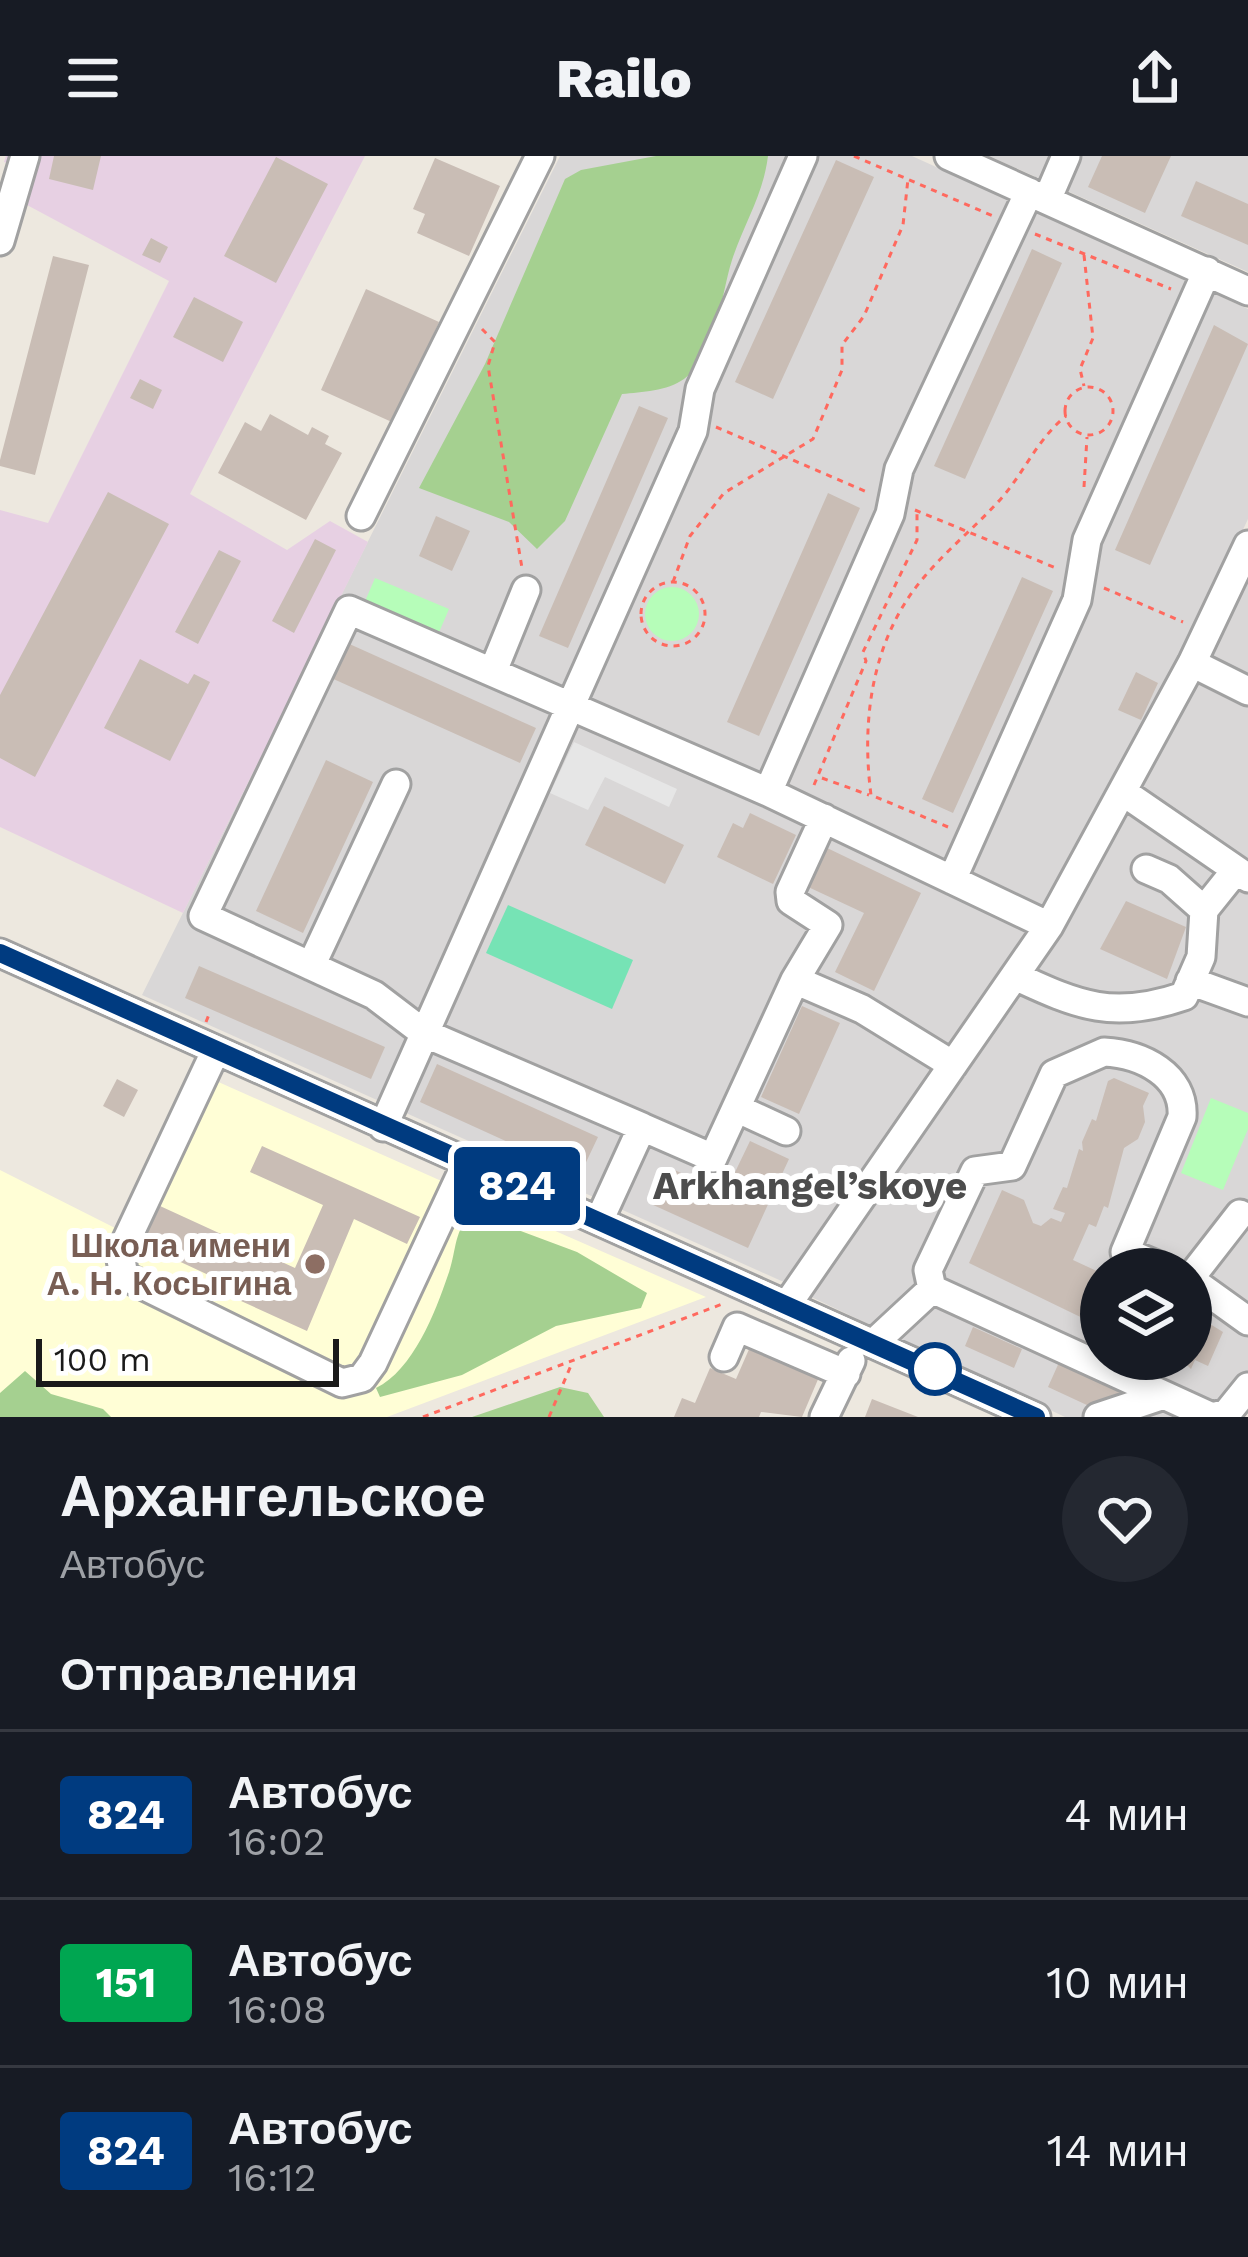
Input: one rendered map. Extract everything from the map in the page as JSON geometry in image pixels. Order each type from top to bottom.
[{"type":"street","points":[[0,241],[26,156]]},
{"type":"street","points":[[361,516],[540,156]]},
{"type":"street","points":[[383,1127],[574,706],[695,418],[700,389],[803,156]]},
{"type":"street","points":[[949,156],[1248,290]]},
{"type":"street","points":[[768,792],[905,506],[899,469],[1038,196],[1066,156]]},
{"type":"street","points":[[952,880],[1077,600],[1087,540],[1207,272]]},
{"type":"street","points":[[789,1302],[1049,926],[1192,663],[1248,545]]},
{"type":"street","points":[[493,671],[526,590]]},
{"type":"street","points":[[813,813],[791,901],[828,925],[795,980],[713,1158],[424,1033],[374,995],[203,916],[349,610],[768,792],[813,813],[1049,926]]},
{"type":"street","points":[[1192,663],[1248,691]]},
{"type":"street","points":[[311,966],[396,784]]},
{"type":"street","points":[[1015,976],[1100,1010],[1124,1012],[1184,996],[1201,957],[1204,910],[1242,874],[1123,791]]},
{"type":"street","points":[[1146,869],[1169,879],[1204,910]]},
{"type":"street","points":[[0,953],[466,1164],[789,1302],[1036,1417]]},
{"type":"street","points":[[795,980],[862,1009],[953,1065]]},
{"type":"street","points":[[1190,981],[1248,1002]]},
{"type":"street","points":[[215,1052],[120,1254],[124,1276],[342,1383],[362,1378],[373,1363],[466,1164]]},
{"type":"street","points":[[932,1289],[928,1270],[975,1172],[1012,1166],[1054,1074],[1080,1058],[1104,1052],[1154,1067],[1176,1083],[1182,1098],[1182,1118],[1127,1248]]},
{"type":"street","points":[[736,1108],[786,1131]]},
{"type":"street","points":[[599,1221],[642,1127]]},
{"type":"street","points":[[1212,1251],[1240,1214]]},
{"type":"street","points":[[824,1417],[869,1338],[932,1289]]},
{"type":"street","points":[[932,1289],[1220,1416],[1248,1388]]},
{"type":"street","points":[[1212,1294],[1248,1322]]},
{"type":"street","points":[[724,1357],[737,1327],[846,1374]]},
{"type":"street","points":[[1098,1417],[1164,1395]]},
{"type":"path","points":[[674,581],[696,592],[705,615],[695,638],[672,647],[649,637],[640,614],[650,591],[674,581],[690,536],[724,493],[813,439],[842,370],[842,345],[864,316],[903,225],[908,179]]},
{"type":"path","points":[[1084,254],[1093,338],[1080,369],[1085,388]]},
{"type":"path","points":[[463,311],[495,342],[488,365],[526,590]]},
{"type":"path","points":[[871,795],[863,736],[877,663],[920,581],[999,502],[1050,428],[1066,416],[1070,398],[1085,388],[1102,392],[1113,406],[1105,429],[1088,435],[1076,431],[1066,416]]},
{"type":"path","points":[[695,418],[1207,633]]},
{"type":"path","points":[[1088,435],[1084,490],[1105,500]]},
{"type":"path","points":[[813,813],[818,776],[880,614],[917,540],[905,506]]},
{"type":"path","points":[[818,776],[971,837]]},
{"type":"path","points":[[423,1417],[760,1290]]},
{"type":"path","points":[[549,1417],[573,1360]]},
{"type":"shaded area","points":[[6,156],[365,156],[190,494],[287,550],[330,521],[368,542],[183,913],[0,827],[0,510],[48,523],[169,281],[27,205],[36,172],[4,162]]},
{"type":"shaded area","points":[[560,156],[912,156],[1248,309],[1248,519],[1183,657],[1046,906],[786,1283],[142,995]]},
{"type":"shaded area","points":[[989,156],[1248,156],[1248,272]]},
{"type":"shaded area","points":[[1248,571],[1248,1401],[1236,1417],[1065,1417],[807,1295],[1058,931]]},
{"type":"shaded area","points":[[574,742],[677,789],[669,807],[605,777],[588,810],[550,793]]},
{"type":"shaded area","name":"Школа имени А. Н. Косыгина","points":[[196,1072],[706,1297],[387,1417],[0,1417],[0,1170],[121,1231]]},
{"type":"green space","points":[[656,156],[768,156],[704,355],[677,383],[622,394],[565,521],[537,549],[509,522],[419,488],[485,364],[565,179],[581,170]]},
{"type":"green space","points":[[375,578],[449,609],[437,637],[363,606]]},
{"type":"green space","points":[[672,587],[691,595],[699,614],[691,633],[672,641],[653,633],[645,614],[653,595]]},
{"type":"green space","points":[[508,905],[633,960],[612,1009],[486,953]]},
{"type":"green space","points":[[1211,1098],[1248,1113],[1248,1129],[1223,1190],[1181,1173]]},
{"type":"green space","points":[[473,1213],[577,1252],[647,1293],[641,1308],[556,1326],[462,1375],[380,1397],[376,1388],[401,1368],[429,1323],[459,1234]]},
{"type":"green space","points":[[25,1371],[51,1394],[103,1409],[111,1417],[0,1417],[0,1393]]},
{"type":"green space","points":[[560,1387],[588,1393],[604,1417],[472,1417]]},
{"type":"building","points":[[54,156],[101,156],[93,190],[49,179]]},
{"type":"building","points":[[1102,156],[1171,156],[1145,213],[1088,187]]},
{"type":"building","points":[[276,157],[328,184],[276,283],[224,256]]},
{"type":"building","points":[[435,158],[500,186],[469,256],[417,233],[425,214],[413,209]]},
{"type":"building","points":[[836,160],[874,177],[773,399],[735,382]]},
{"type":"building","points":[[1196,181],[1248,204],[1248,245],[1181,216]]},
{"type":"building","points":[[151,238],[168,247],[160,263],[142,255]]},
{"type":"building","points":[[1032,249],[1062,263],[965,479],[934,466]]},
{"type":"building","points":[[53,256],[89,265],[35,475],[0,466],[0,460]]},
{"type":"building","points":[[366,289],[439,322],[394,423],[321,390]]},
{"type":"building","points":[[194,297],[243,322],[223,362],[173,337]]},
{"type":"building","points":[[1214,325],[1248,344],[1150,565],[1115,550]]},
{"type":"building","points":[[140,379],[162,390],[153,409],[130,398]]},
{"type":"building","points":[[639,406],[668,418],[568,648],[539,636]]},
{"type":"building","points":[[270,414],[308,435],[312,427],[329,436],[325,444],[342,453],[306,520],[218,473],[245,422],[261,431]]},
{"type":"building","points":[[108,492],[169,524],[35,777],[0,758],[0,695]]},
{"type":"building","points":[[828,493],[860,508],[759,736],[727,722]]},
{"type":"building","points":[[436,516],[470,531],[452,571],[419,556]]},
{"type":"building","points":[[315,539],[336,550],[294,633],[272,621]]},
{"type":"building","points":[[219,550],[241,561],[198,644],[175,632]]},
{"type":"building","points":[[1022,577],[1053,591],[953,813],[922,799]]},
{"type":"building","points":[[345,642],[536,728],[520,763],[329,677]]},
{"type":"building","points":[[140,659],[188,684],[194,674],[210,682],[170,761],[104,728]]},
{"type":"building","points":[[1136,672],[1158,683],[1141,720],[1118,710]]},
{"type":"building","points":[[326,760],[373,782],[303,933],[256,911]]},
{"type":"building","points":[[604,806],[684,845],[665,884],[585,845]]},
{"type":"building","points":[[750,813],[796,835],[773,884],[717,857],[733,823],[743,828]]},
{"type":"building","points":[[825,847],[921,893],[874,991],[835,972],[864,913],[806,886]]},
{"type":"building","points":[[1126,901],[1186,927],[1167,979],[1100,949]]},
{"type":"building","points":[[199,966],[385,1047],[371,1079],[185,998]]},
{"type":"building","points":[[802,1006],[840,1023],[799,1114],[761,1097]]},
{"type":"building","points":[[437,1064],[598,1137],[580,1175],[420,1102]]},
{"type":"building","points":[[1114,1078],[1149,1093],[1143,1106],[1145,1122],[1138,1139],[1124,1148],[1108,1208],[1104,1206],[1096,1227],[1089,1224],[1073,1260],[1080,1263],[1080,1317],[969,1263],[1002,1190],[1024,1200],[1033,1223],[1041,1226],[1051,1218],[1061,1222],[1065,1213],[1053,1209],[1063,1187],[1067,1188],[1092,1119],[1096,1121],[1108,1081]]},
{"type":"building","points":[[117,1079],[138,1090],[124,1117],[103,1106]]},
{"type":"building","points":[[750,1141],[789,1159],[748,1248],[651,1204],[668,1167],[725,1193]]},
{"type":"building","points":[[262,1146],[420,1217],[407,1244],[354,1219],[307,1331],[241,1301],[245,1292],[142,1244],[160,1206],[295,1268],[323,1205],[250,1172]]},
{"type":"building","points":[[1212,1325],[1223,1332],[1212,1357]]},
{"type":"building","points":[[973,1327],[1022,1349],[1014,1368],[965,1346]]},
{"type":"building","points":[[750,1347],[819,1377],[802,1417],[761,1412],[759,1417],[674,1417],[682,1398],[695,1403],[710,1368],[736,1379]]},
{"type":"building","points":[[1061,1358],[1080,1367],[1080,1380],[1110,1380],[1123,1386],[1114,1404],[1102,1412],[1048,1387]]},
{"type":"building","points":[[872,1399],[918,1417],[865,1417]]},
{"type":"bus line","name":"824","points":[[0,953],[466,1164],[789,1302],[1036,1417]]},
{"type":"place","name":"Школа имени А. Н. Косыгина","points":[[315,1264]]},
{"type":"district","name":"Arkhangel’skoye","points":[[810,1185]]}]
